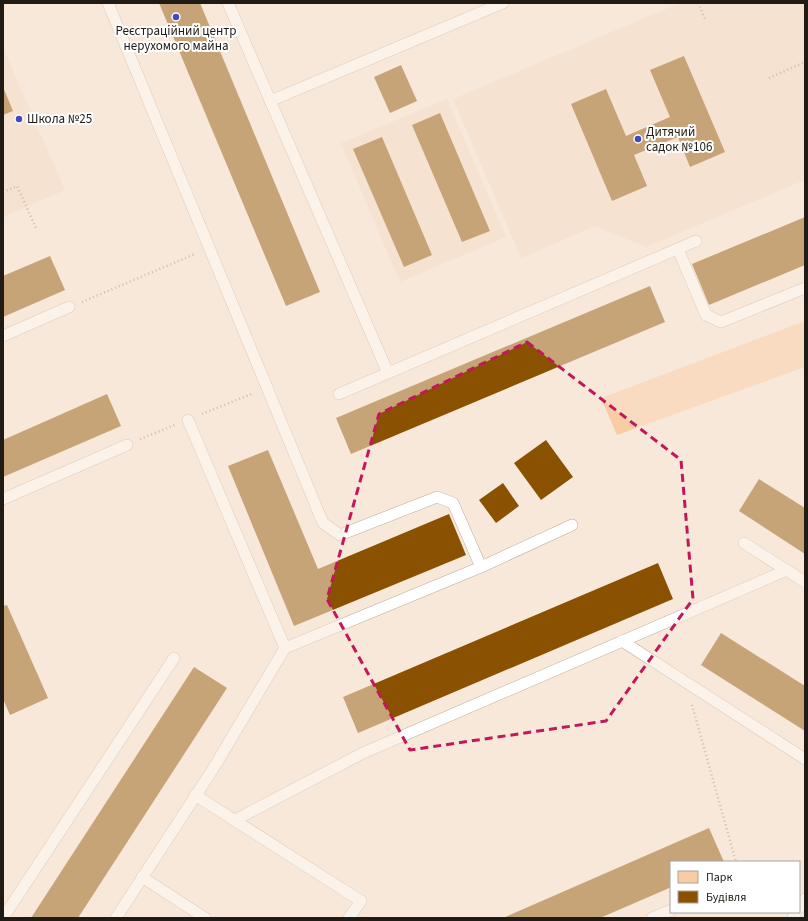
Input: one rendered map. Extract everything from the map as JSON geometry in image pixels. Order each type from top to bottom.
[{"type":"lane","points":[[108,3],[323,523],[340,535],[437,497],[453,503],[481,567]]},
{"type":"lane","points":[[228,3],[388,373]]},
{"type":"lane","points":[[270,101],[503,3]]},
{"type":"lane","points":[[339,394],[696,241]]},
{"type":"lane","points":[[678,249],[706,315],[721,322],[805,288]]},
{"type":"lane","points":[[3,336],[69,308]]},
{"type":"lane","points":[[188,420],[285,648]]},
{"type":"lane","points":[[3,499],[127,445]]},
{"type":"lane","points":[[116,918],[196,795],[285,648],[481,567],[572,525]]},
{"type":"lane","points":[[744,543],[805,582]]},
{"type":"lane","points":[[235,820],[363,753],[787,570]]},
{"type":"lane","points":[[622,641],[805,759]]},
{"type":"lane","points":[[3,918],[174,658]]},
{"type":"lane","points":[[196,795],[361,901],[349,918]]},
{"type":"lane","points":[[142,878],[205,918]]},
{"type":"lane","points":[[652,918],[670,910]]},
{"type":"path","points":[[698,3],[705,19]]},
{"type":"path","points":[[769,78],[805,62]]},
{"type":"path","points":[[3,192],[17,186],[36,228]]},
{"type":"path","points":[[69,308],[210,248]]},
{"type":"path","points":[[686,683],[736,861]]},
{"type":"highlighted area","points":[[527,342],[681,460],[693,599],[606,721],[410,750],[327,599],[379,414]]},
{"type":"shaded area","name":"Дитячий садок №106","points":[[680,3],[805,3],[805,180],[646,247],[595,226],[521,258],[453,99]]},
{"type":"shaded area","name":"Школа №25","points":[[3,48],[65,190],[3,217]]},
{"type":"shaded area","points":[[447,99],[506,237],[400,282],[341,143]]},
{"type":"green space","points":[[805,321],[805,367],[617,435],[601,398]]},
{"type":"building","points":[[159,3],[200,3],[320,292],[286,306]]},
{"type":"building","points":[[684,56],[725,152],[690,167],[678,137],[634,155],[647,186],[612,201],[571,104],[606,89],[626,136],[670,117],[650,70]]},
{"type":"building","points":[[401,65],[417,101],[390,113],[374,77]]},
{"type":"building","points":[[3,87],[13,111],[3,115]]},
{"type":"building","points":[[440,113],[490,231],[462,242],[412,125]]},
{"type":"building","points":[[382,137],[432,255],[404,267],[353,149]]},
{"type":"building","points":[[805,217],[805,265],[709,305],[692,264]]},
{"type":"building","points":[[50,256],[65,290],[3,317],[3,276]]},
{"type":"building","points":[[650,286],[665,322],[351,454],[336,418]]},
{"type":"building","points":[[107,394],[121,426],[3,477],[3,440]]},
{"type":"building","points":[[546,440],[573,477],[541,500],[514,463]]},
{"type":"building","points":[[268,450],[318,569],[449,514],[466,555],[294,626],[228,466]]},
{"type":"building","points":[[759,479],[805,508],[805,554],[739,511]]},
{"type":"building","points":[[503,483],[519,506],[496,523],[479,500]]},
{"type":"building","points":[[658,563],[673,599],[358,733],[343,697]]},
{"type":"building","points":[[7,605],[48,698],[10,715],[3,699],[3,606]]},
{"type":"building","points":[[721,633],[805,686],[805,731],[701,665]]},
{"type":"building","points":[[194,667],[227,688],[78,918],[31,918]]},
{"type":"building","points":[[709,828],[724,861],[670,861],[670,888],[600,918],[503,918]]},
{"type":"place","name":"Реєстраційний центр нерухомого майна","points":[[176,17]]},
{"type":"place","name":"Школа №25","points":[[19,119]]},
{"type":"place","name":"Дитячий садок №106","points":[[638,139]]}]
